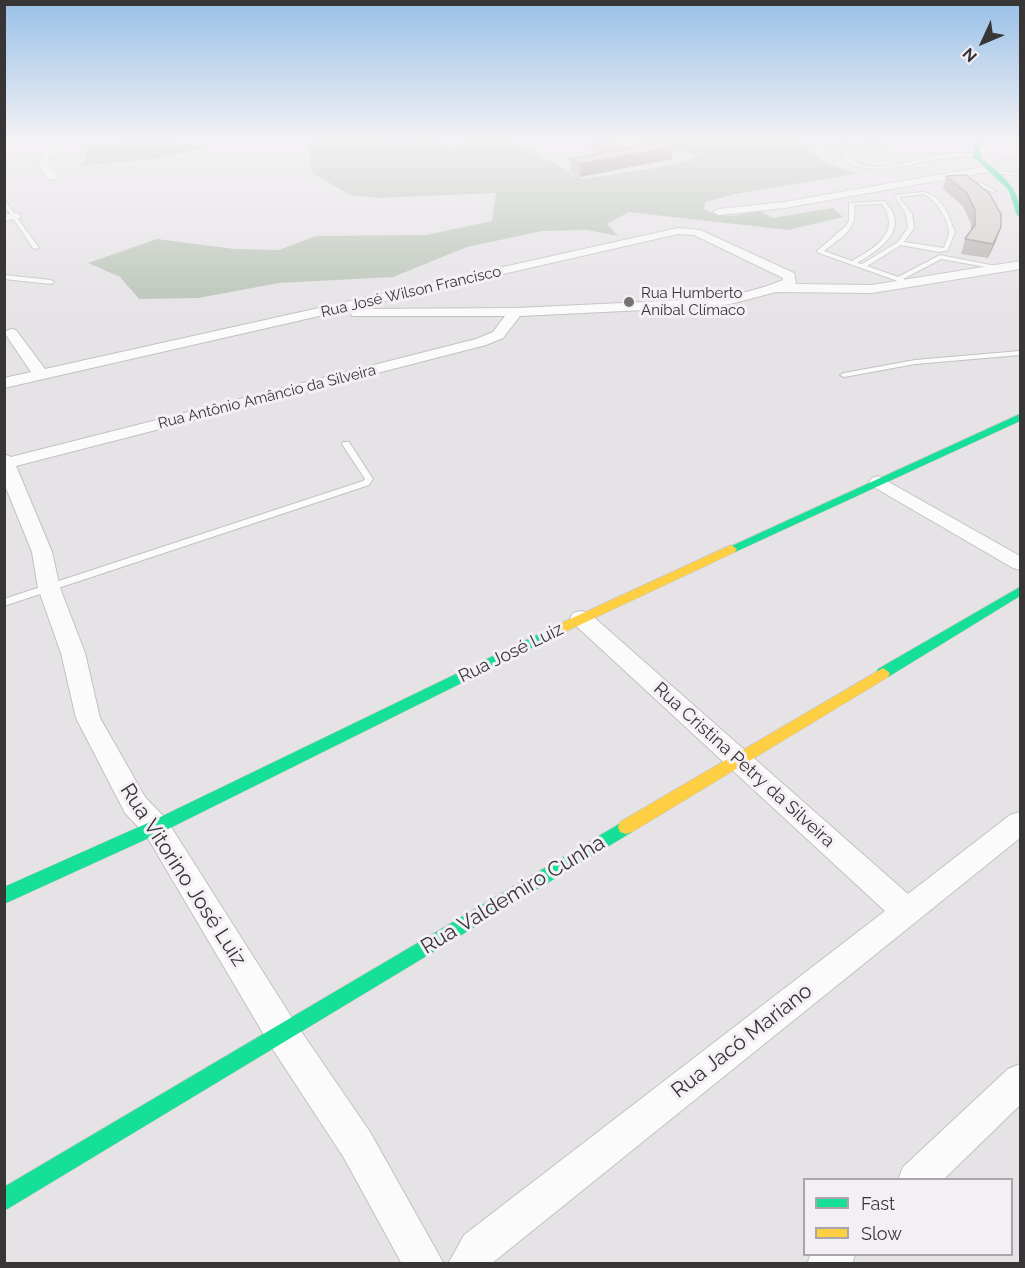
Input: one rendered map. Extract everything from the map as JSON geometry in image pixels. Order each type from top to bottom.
[{"type":"street","points":[[719,212],[813,200]]},
{"type":"street","points":[[1014,200],[1020,215]]},
{"type":"street","name":"Rua José Wilson Francisco","points":[[4,383],[684,231],[696,232],[789,276],[790,282],[776,288]]},
{"type":"street","points":[[337,309],[374,314],[516,312],[707,303],[730,300],[776,288],[860,290],[904,281],[1020,266]]},
{"type":"street","name":"Rua Antônio Amâncio da Silveira","points":[[6,461],[481,342],[498,335],[516,312]]},
{"type":"street","points":[[11,333],[41,375]]},
{"type":"street","name":"Rua José Luiz","points":[[4,896],[156,827],[581,618],[1020,417]]},
{"type":"street","name":"Rua Vitorino José Luiz","points":[[6,461],[42,552],[49,588],[73,653],[88,718],[135,805],[156,827],[282,1033],[357,1145],[424,1263]]},
{"type":"street","points":[[878,482],[1020,564]]},
{"type":"street","name":"Rua Valdemiro Cunha","points":[[4,1200],[1020,591]]},
{"type":"street","name":"Rua Cristina Petry da Silveira","points":[[581,618],[907,912]]},
{"type":"street","name":"Rua Jacó Mariano","points":[[468,1263],[478,1249],[1020,823]]},
{"type":"street","points":[[917,1178],[1020,1081]]},
{"type":"lane","points":[[4,200],[10,217],[36,248]]},
{"type":"lane","points":[[863,266],[900,243],[911,228],[909,214],[899,200]]},
{"type":"lane","points":[[900,243],[939,250],[946,249],[952,232],[944,210],[935,200]]},
{"type":"lane","points":[[852,262],[882,244],[890,233],[892,221],[883,202],[851,204],[854,214],[851,223],[840,237],[820,250],[852,262],[904,281],[940,257],[996,268]]},
{"type":"lane","points":[[4,277],[51,282]]},
{"type":"lane","points":[[844,375],[915,362],[1020,353]]},
{"type":"lane","points":[[4,603],[366,483],[369,479],[346,444]]},
{"type":"green space","points":[[495,200],[712,200],[705,202],[704,209],[715,214],[732,216],[760,211],[773,218],[833,208],[843,217],[788,230],[629,212],[607,224],[618,236],[587,230],[542,231],[467,247],[393,277],[279,283],[198,298],[139,299],[120,277],[88,263],[157,239],[234,249],[279,250],[316,236],[426,235],[492,221]]},
{"type":"building","points":[[970,200],[993,200],[1001,214],[1001,227],[993,244],[965,239],[975,225],[975,210]]},
{"type":"traffic: fast","points":[[1015,200],[1020,215]]},
{"type":"traffic: fast","points":[[731,549],[1020,417]]},
{"type":"traffic: fast","points":[[883,673],[1020,591]]},
{"type":"traffic: fast","points":[[4,896],[156,827],[547,635]]},
{"type":"traffic: fast","points":[[4,1200],[626,827]]},
{"type":"traffic: slow","points":[[547,635],[731,549]]},
{"type":"traffic: slow","points":[[626,827],[883,673]]},
{"type":"place","name":"Rua Humberto Aníbal Clímaco","points":[[629,302]]}]
